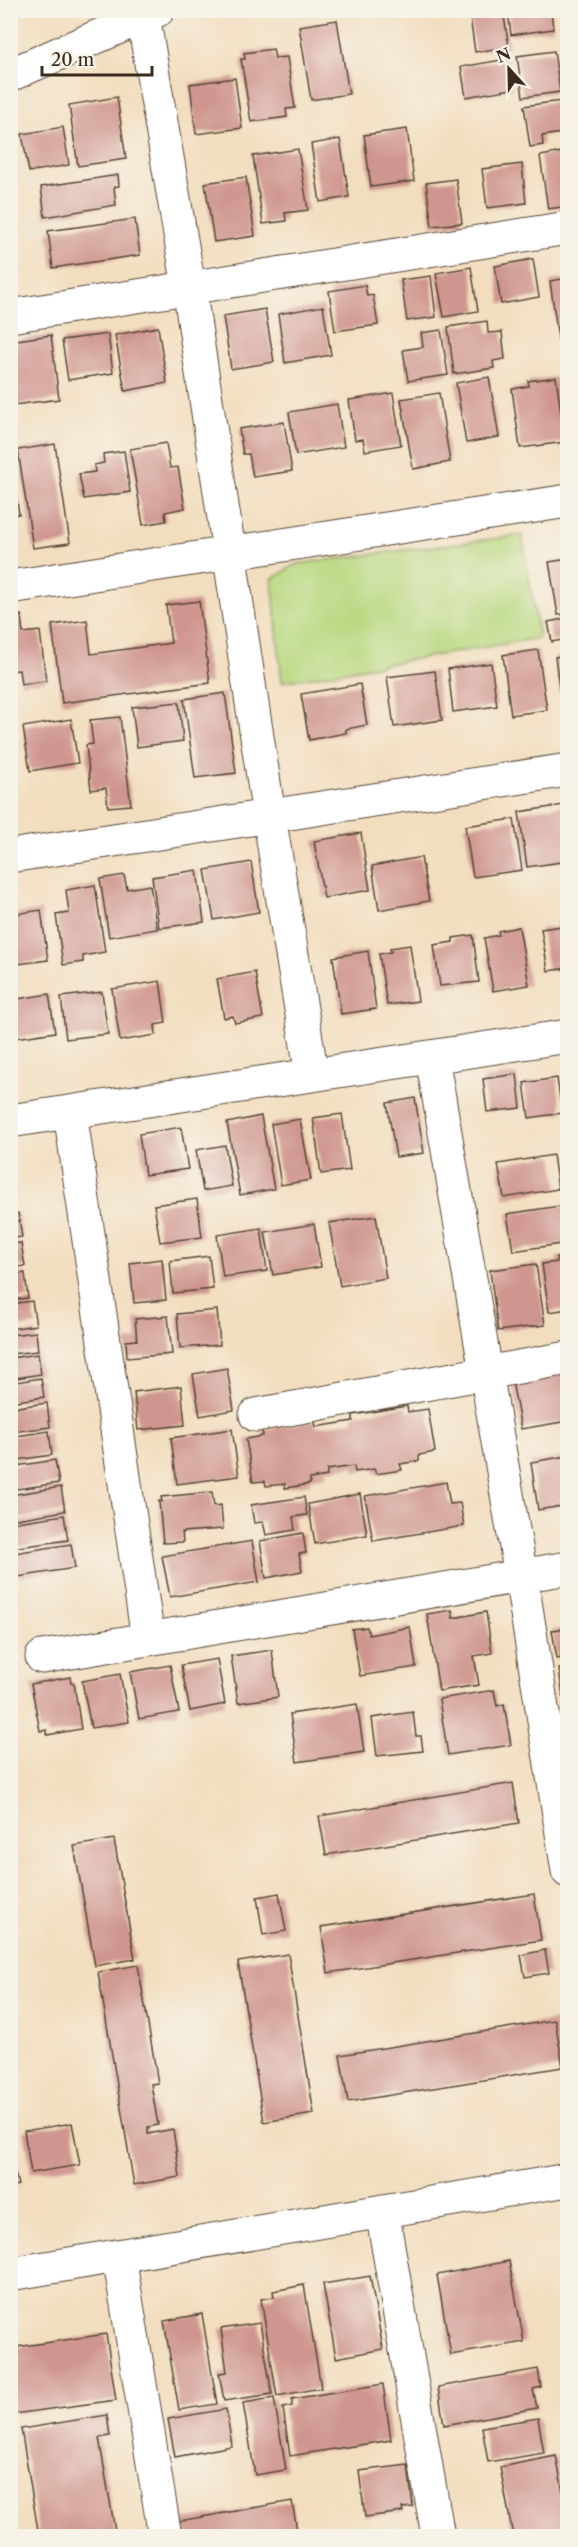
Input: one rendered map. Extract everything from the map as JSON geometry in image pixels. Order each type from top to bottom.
[{"type":"street","points":[[10,75],[148,13],[268,816],[312,1075]]},
{"type":"street","points":[[10,316],[567,228]]},
{"type":"street","points":[[10,587],[567,501]]},
{"type":"street","points":[[10,856],[567,770]]},
{"type":"street","points":[[10,1121],[567,1036]]},
{"type":"street","points":[[432,1057],[521,1576],[567,1871]]},
{"type":"street","points":[[70,1112],[148,1639]]},
{"type":"street","points":[[256,1415],[567,1358]]},
{"type":"street","points":[[42,1657],[567,1569]]},
{"type":"street","points":[[10,2274],[567,2180]]},
{"type":"street","points":[[382,2211],[438,2536]]},
{"type":"street","points":[[119,2256],[165,2536]]},
{"type":"green space","points":[[522,535],[539,638],[282,682],[272,579],[296,564]]},
{"type":"building","points":[[469,10],[503,10],[509,47],[475,52]]},
{"type":"building","points":[[508,10],[551,10],[553,29],[511,35]]},
{"type":"building","points":[[337,20],[349,94],[311,100],[299,26]]},
{"type":"building","points":[[273,49],[275,58],[287,57],[295,108],[286,109],[287,117],[251,122],[241,59],[245,59],[244,53]]},
{"type":"building","points":[[554,51],[560,92],[523,97],[517,56]]},
{"type":"building","points":[[507,59],[512,89],[466,97],[461,67]]},
{"type":"building","points":[[235,78],[242,128],[196,134],[190,84]]},
{"type":"building","points":[[117,97],[126,159],[78,166],[69,105]]},
{"type":"building","points":[[568,100],[568,132],[542,136],[543,145],[530,147],[524,106]]},
{"type":"building","points":[[63,127],[69,165],[29,172],[22,134]]},
{"type":"building","points":[[407,129],[414,181],[371,187],[364,135]]},
{"type":"building","points":[[340,139],[349,197],[320,202],[311,144]]},
{"type":"building","points":[[298,149],[308,210],[285,213],[286,221],[263,224],[253,156]]},
{"type":"building","points":[[568,151],[568,206],[548,209],[540,156]]},
{"type":"building","points":[[522,164],[526,203],[487,208],[482,169]]},
{"type":"building","points":[[118,175],[119,186],[114,187],[116,205],[45,217],[41,187]]},
{"type":"building","points":[[246,177],[255,236],[214,242],[205,183]]},
{"type":"building","points":[[456,179],[462,223],[432,226],[426,183]]},
{"type":"building","points":[[135,219],[140,255],[53,268],[48,231]]},
{"type":"building","points":[[533,259],[539,297],[501,304],[495,266]]},
{"type":"building","points":[[471,267],[478,311],[444,317],[436,273]]},
{"type":"building","points":[[431,276],[436,317],[407,321],[401,280]]},
{"type":"building","points":[[568,278],[568,350],[560,352],[550,281]]},
{"type":"building","points":[[365,285],[367,296],[373,295],[378,325],[335,331],[329,291]]},
{"type":"building","points":[[323,306],[331,355],[285,363],[278,314]]},
{"type":"building","points":[[265,309],[274,362],[231,369],[223,316]]},
{"type":"building","points":[[487,321],[488,333],[502,332],[505,359],[493,361],[494,368],[454,374],[448,327]]},
{"type":"building","points":[[158,327],[167,383],[125,391],[115,335]]},
{"type":"building","points":[[441,330],[448,375],[408,381],[403,350],[423,347],[421,333]]},
{"type":"building","points":[[108,334],[113,373],[68,380],[62,340]]},
{"type":"building","points":[[51,335],[59,399],[14,405],[10,376],[10,341]]},
{"type":"building","points":[[489,377],[499,437],[466,443],[456,383]]},
{"type":"building","points":[[556,377],[565,442],[520,448],[512,389],[529,386],[528,381]]},
{"type":"building","points":[[393,393],[401,445],[365,451],[363,439],[355,440],[349,400]]},
{"type":"building","points":[[439,393],[450,462],[413,469],[401,399]]},
{"type":"building","points":[[337,404],[344,447],[296,455],[289,412]]},
{"type":"building","points":[[284,422],[292,471],[253,477],[249,454],[243,454],[239,429]]},
{"type":"building","points":[[166,443],[170,468],[178,467],[185,508],[165,512],[166,521],[143,525],[130,449]]},
{"type":"building","points":[[55,444],[70,543],[33,548],[18,450]]},
{"type":"building","points":[[124,451],[130,492],[84,499],[79,474],[95,472],[94,465],[104,463],[103,454]]},
{"type":"building","points":[[10,455],[19,514],[10,515]]},
{"type":"building","points":[[568,559],[568,614],[558,615],[549,562]]},
{"type":"building","points":[[199,601],[210,683],[62,703],[52,625],[87,620],[91,654],[171,643],[166,605]]},
{"type":"building","points":[[21,615],[23,633],[40,631],[46,681],[21,684],[19,670],[10,671],[10,617]]},
{"type":"building","points":[[568,618],[568,639],[552,642],[548,622]]},
{"type":"building","points":[[538,650],[547,710],[511,715],[503,655]]},
{"type":"building","points":[[568,655],[568,701],[561,702],[555,657]]},
{"type":"building","points":[[491,663],[497,706],[453,712],[448,669]]},
{"type":"building","points":[[435,671],[442,720],[394,727],[387,677]]},
{"type":"building","points":[[360,684],[367,725],[346,729],[346,733],[309,740],[301,694]]},
{"type":"building","points":[[225,693],[236,773],[195,778],[184,699]]},
{"type":"building","points":[[179,702],[183,741],[137,747],[132,707]]},
{"type":"building","points":[[120,717],[131,805],[108,807],[106,788],[91,790],[86,745],[93,744],[90,720]]},
{"type":"building","points":[[71,719],[78,763],[30,771],[23,727]]},
{"type":"building","points":[[564,805],[568,828],[568,861],[527,867],[519,812]]},
{"type":"building","points":[[514,819],[522,870],[473,877],[465,826]]},
{"type":"building","points":[[361,833],[370,890],[324,898],[314,841]]},
{"type":"building","points":[[421,857],[429,901],[379,910],[372,866]]},
{"type":"building","points":[[251,862],[259,912],[214,920],[205,870]]},
{"type":"building","points":[[197,870],[204,922],[159,928],[152,877]]},
{"type":"building","points":[[124,875],[127,889],[150,885],[157,929],[109,937],[100,879]]},
{"type":"building","points":[[10,881],[16,914],[41,910],[48,960],[10,965]]},
{"type":"building","points":[[95,885],[105,952],[83,956],[83,962],[63,965],[56,915],[69,913],[66,890]]},
{"type":"building","points":[[561,919],[568,919],[568,968],[548,971],[541,929],[562,926]]},
{"type":"building","points":[[519,927],[529,985],[493,991],[484,938],[499,935],[498,931]]},
{"type":"building","points":[[473,935],[479,982],[440,986],[434,945],[453,942],[453,938]]},
{"type":"building","points":[[410,945],[418,1001],[387,1005],[379,954],[391,952],[390,948]]},
{"type":"building","points":[[368,951],[376,1009],[341,1014],[333,957]]},
{"type":"building","points":[[255,972],[263,1018],[235,1023],[233,1016],[224,1018],[217,979]]},
{"type":"building","points":[[160,981],[166,1023],[155,1025],[156,1035],[120,1041],[112,989]]},
{"type":"building","points":[[102,992],[108,1034],[66,1039],[61,997]]},
{"type":"building","points":[[49,994],[55,1032],[16,1038],[11,1000]]},
{"type":"building","points":[[517,1074],[521,1108],[487,1112],[483,1079]]},
{"type":"building","points":[[557,1078],[562,1113],[529,1118],[524,1083]]},
{"type":"building","points":[[415,1098],[424,1153],[396,1157],[387,1103]]},
{"type":"building","points":[[342,1114],[350,1170],[321,1174],[313,1118]]},
{"type":"building","points":[[261,1116],[274,1189],[240,1195],[227,1123]]},
{"type":"building","points":[[300,1119],[311,1180],[281,1185],[271,1124]]},
{"type":"building","points":[[181,1127],[188,1169],[145,1175],[139,1134]]},
{"type":"building","points":[[225,1145],[232,1186],[203,1191],[196,1150]]},
{"type":"building","points":[[553,1155],[558,1189],[504,1198],[498,1164]]},
{"type":"building","points":[[197,1199],[202,1237],[160,1242],[154,1205]]},
{"type":"building","points":[[566,1205],[568,1243],[513,1251],[507,1214]]},
{"type":"building","points":[[18,1213],[22,1237],[10,1239],[10,1214]]},
{"type":"building","points":[[376,1216],[386,1278],[340,1286],[329,1223]]},
{"type":"building","points":[[314,1224],[321,1267],[273,1275],[265,1232]]},
{"type":"building","points":[[261,1228],[267,1271],[223,1277],[217,1235]]},
{"type":"building","points":[[21,1243],[25,1266],[10,1268],[10,1244]]},
{"type":"building","points":[[209,1256],[213,1289],[173,1293],[170,1261]]},
{"type":"building","points":[[568,1256],[568,1309],[549,1312],[542,1264],[557,1262],[556,1257]]},
{"type":"building","points":[[162,1259],[166,1300],[134,1303],[130,1263]]},
{"type":"building","points":[[536,1264],[545,1325],[498,1331],[490,1270]]},
{"type":"building","points":[[25,1273],[28,1298],[10,1300],[10,1275]]},
{"type":"building","points":[[32,1301],[36,1325],[10,1329],[10,1304]]},
{"type":"building","points":[[217,1310],[220,1345],[180,1348],[177,1314]]},
{"type":"building","points":[[168,1316],[172,1354],[127,1358],[126,1341],[137,1340],[135,1319]]},
{"type":"building","points":[[36,1332],[38,1351],[10,1354],[10,1335]]},
{"type":"building","points":[[38,1354],[41,1374],[10,1379],[10,1358]]},
{"type":"building","points":[[227,1368],[234,1410],[200,1416],[193,1374]]},
{"type":"building","points":[[568,1371],[568,1421],[521,1429],[512,1381]]},
{"type":"building","points":[[41,1378],[44,1397],[10,1402],[10,1383]]},
{"type":"building","points":[[181,1386],[185,1425],[138,1430],[134,1392]]},
{"type":"building","points":[[47,1403],[50,1427],[10,1432],[10,1408]]},
{"type":"building","points":[[407,1406],[408,1412],[428,1409],[435,1452],[419,1455],[419,1461],[400,1464],[402,1470],[376,1474],[374,1469],[355,1472],[354,1466],[327,1470],[327,1476],[310,1479],[310,1484],[285,1488],[285,1484],[266,1486],[265,1481],[253,1482],[246,1439],[263,1436],[262,1430],[315,1421],[316,1427],[353,1421],[353,1415]]},
{"type":"building","points":[[232,1429],[239,1476],[177,1484],[171,1438]]},
{"type":"building","points":[[49,1431],[52,1455],[10,1461],[10,1437]]},
{"type":"building","points":[[568,1456],[568,1505],[538,1510],[531,1462]]},
{"type":"building","points":[[55,1460],[59,1483],[10,1490],[10,1467]]},
{"type":"building","points":[[446,1482],[450,1504],[460,1503],[464,1526],[373,1541],[365,1496]]},
{"type":"building","points":[[61,1487],[65,1511],[10,1520],[10,1495]]},
{"type":"building","points":[[212,1492],[214,1506],[221,1505],[223,1529],[182,1532],[183,1542],[163,1543],[159,1501],[162,1502],[161,1497]]},
{"type":"building","points":[[360,1494],[367,1535],[315,1544],[308,1504]]},
{"type":"building","points":[[304,1497],[307,1515],[293,1517],[295,1530],[266,1535],[263,1522],[254,1523],[251,1505]]},
{"type":"building","points":[[64,1515],[68,1540],[12,1548],[10,1523]]},
{"type":"building","points":[[303,1533],[306,1553],[299,1554],[302,1571],[266,1578],[260,1541]]},
{"type":"building","points":[[252,1541],[259,1582],[170,1597],[162,1556]]},
{"type":"building","points":[[71,1544],[75,1568],[18,1577],[14,1553]]},
{"type":"building","points":[[452,1610],[453,1618],[486,1612],[492,1653],[474,1656],[479,1685],[439,1691],[427,1614]]},
{"type":"building","points":[[367,1627],[369,1635],[410,1627],[416,1667],[360,1676],[352,1629]]},
{"type":"building","points":[[568,1628],[568,1657],[557,1659],[552,1630]]},
{"type":"building","points":[[272,1650],[278,1697],[238,1703],[231,1656]]},
{"type":"building","points":[[217,1659],[225,1704],[190,1711],[181,1665]]},
{"type":"building","points":[[170,1665],[179,1712],[139,1719],[130,1672]]},
{"type":"building","points":[[568,1667],[568,1697],[563,1697],[559,1669]]},
{"type":"building","points":[[120,1674],[129,1722],[91,1728],[82,1681]]},
{"type":"building","points":[[70,1677],[71,1683],[74,1683],[81,1729],[47,1735],[47,1730],[40,1731],[31,1684]]},
{"type":"building","points":[[494,1690],[497,1706],[504,1704],[511,1745],[448,1755],[439,1699]]},
{"type":"building","points":[[357,1704],[364,1752],[297,1762],[290,1714]]},
{"type":"building","points":[[413,1712],[416,1736],[421,1736],[423,1751],[377,1756],[372,1718]]},
{"type":"building","points":[[513,1783],[519,1823],[326,1855],[319,1816]]},
{"type":"building","points":[[114,1839],[135,1959],[95,1966],[74,1846]]},
{"type":"building","points":[[279,1893],[286,1931],[263,1935],[257,1897]]},
{"type":"building","points":[[534,1894],[541,1940],[328,1973],[321,1927]]},
{"type":"building","points":[[545,1950],[549,1973],[525,1977],[521,1955]]},
{"type":"building","points":[[288,1954],[314,2114],[264,2122],[238,1962]]},
{"type":"building","points":[[138,1965],[158,2083],[151,2084],[158,2125],[148,2127],[148,2134],[173,2129],[180,2177],[134,2185],[98,1972]]},
{"type":"building","points":[[555,2020],[563,2067],[348,2102],[340,2055]]},
{"type":"building","points":[[72,2123],[80,2165],[31,2173],[24,2131]]},
{"type":"building","points":[[10,2152],[18,2185],[10,2187]]},
{"type":"building","points":[[509,2261],[524,2342],[451,2355],[437,2275]]},
{"type":"building","points":[[370,2276],[383,2349],[336,2358],[323,2284]]},
{"type":"building","points":[[304,2285],[321,2388],[277,2396],[261,2299],[274,2297],[273,2291]]},
{"type":"building","points":[[202,2314],[217,2404],[179,2410],[164,2321]]},
{"type":"building","points":[[260,2323],[272,2394],[224,2401],[219,2373],[227,2372],[221,2329]]},
{"type":"building","points":[[106,2334],[116,2400],[14,2414],[10,2388],[10,2348]]},
{"type":"building","points":[[538,2369],[541,2387],[533,2389],[537,2408],[444,2425],[438,2387]]},
{"type":"building","points":[[383,2384],[391,2440],[290,2456],[283,2408],[292,2406],[292,2399]]},
{"type":"building","points":[[274,2398],[286,2470],[255,2475],[243,2403]]},
{"type":"building","points":[[226,2409],[232,2446],[175,2457],[168,2419]]},
{"type":"building","points":[[107,2415],[110,2436],[99,2438],[116,2536],[39,2536],[21,2429]]},
{"type":"building","points":[[538,2418],[544,2453],[488,2462],[482,2427]]},
{"type":"building","points":[[556,2456],[568,2517],[568,2535],[513,2536],[500,2467]]},
{"type":"building","points":[[408,2465],[413,2507],[402,2508],[403,2512],[365,2517],[359,2471]]},
{"type":"building","points":[[292,2501],[298,2536],[181,2536],[179,2521]]}]
